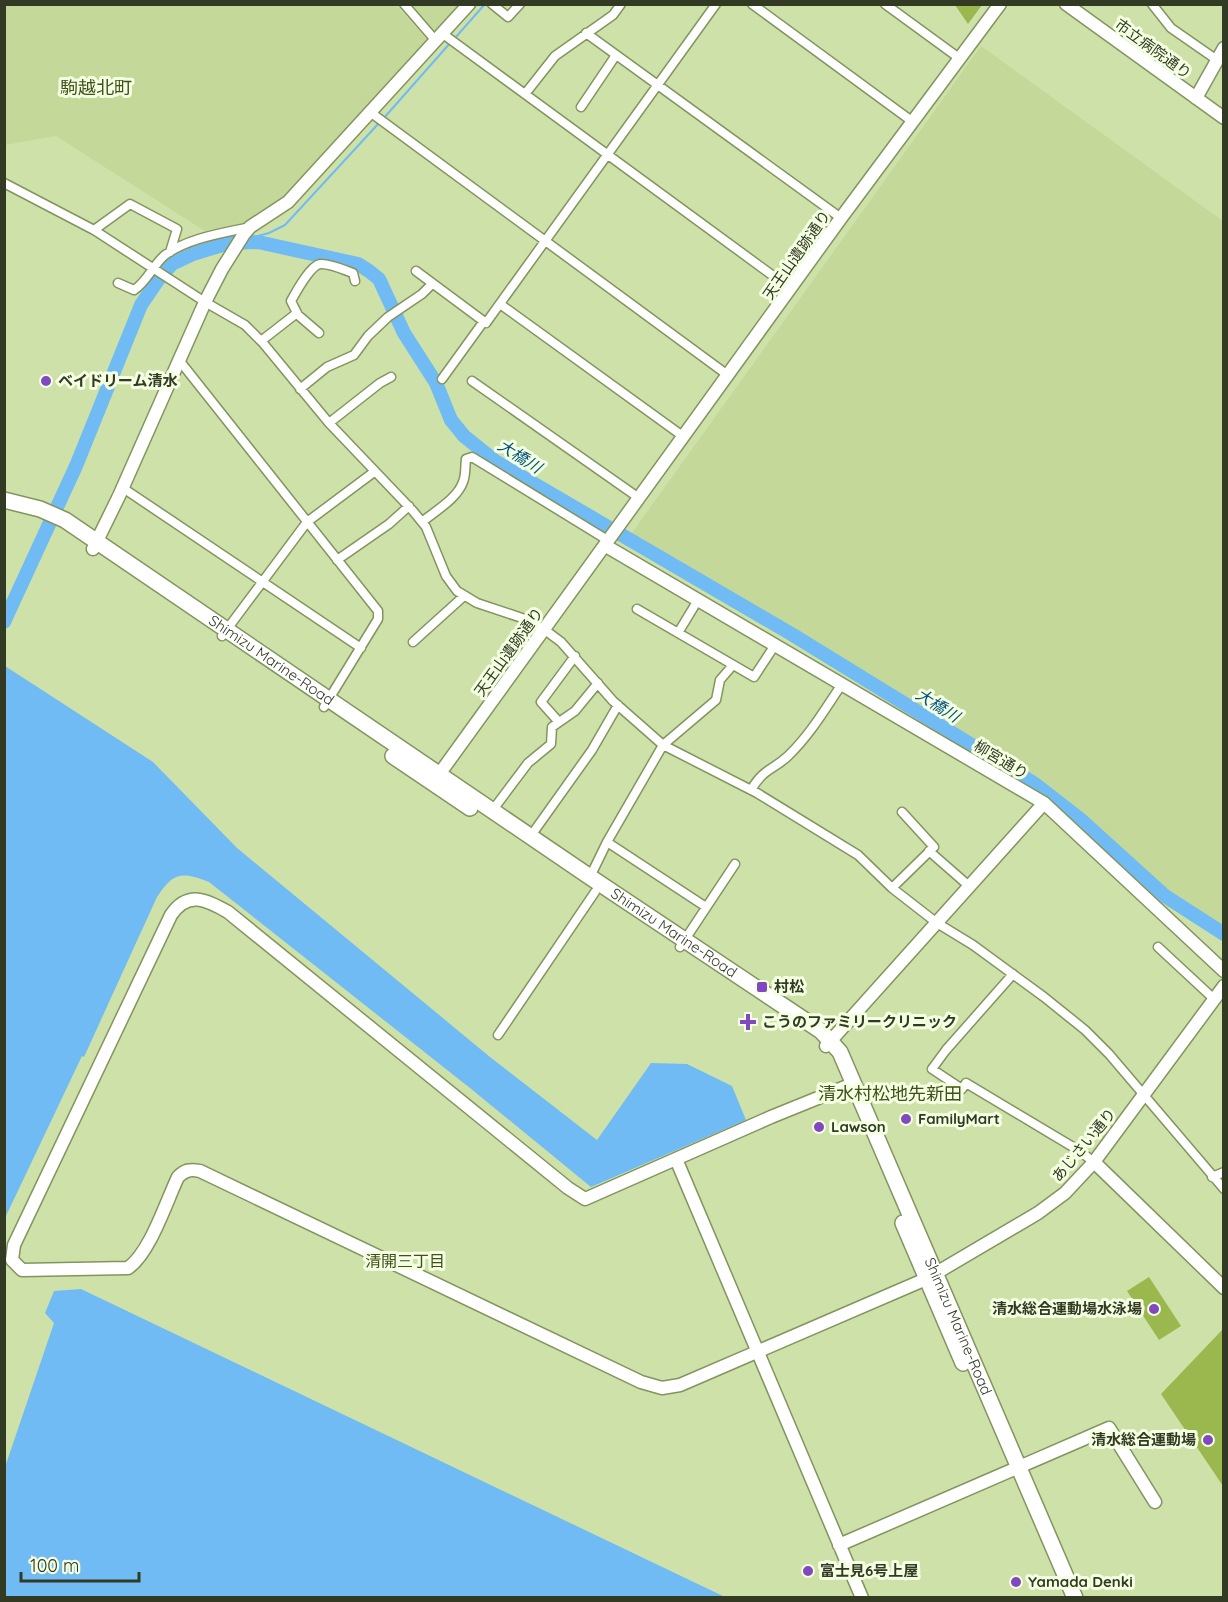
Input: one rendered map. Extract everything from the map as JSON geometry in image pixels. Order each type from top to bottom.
[{"type":"highway","name":"Shimizu Marine-Road","points":[[4,500],[62,524],[326,703],[595,892],[682,944]]},
{"type":"highway","name":"Shimizu Marine-Road","points":[[4,507],[38,513]]},
{"type":"highway","name":"Shimizu Marine-Road","points":[[436,779],[492,811],[590,877],[682,944],[840,1052],[931,1276]]},
{"type":"highway","name":"Shimizu Marine-Road","points":[[828,1043],[845,1087],[931,1276],[1015,1470],[1075,1598]]},
{"type":"highway","name":"Shimizu Marine-Road","points":[[1015,1470],[1064,1598]]},
{"type":"street","points":[[404,4],[439,38],[525,94],[792,289]]},
{"type":"street","points":[[95,546],[205,302],[247,230],[288,202],[469,4]]},
{"type":"street","points":[[492,4],[508,17],[520,4]]},
{"type":"street","points":[[525,94],[555,56],[613,15],[621,4]]},
{"type":"street","points":[[416,271],[486,323],[716,4]]},
{"type":"street","points":[[752,4],[913,122]]},
{"type":"street","points":[[885,4],[959,58]]},
{"type":"street","name":"天王山遺跡通り","points":[[436,779],[792,289],[841,218],[1000,4]]},
{"type":"street","name":"市立病院通り","points":[[1066,4],[1224,118]]},
{"type":"street","points":[[1152,4],[1171,28],[1218,63]]},
{"type":"street","points":[[586,33],[841,218]]},
{"type":"street","points":[[1196,98],[1218,63],[1224,48]]},
{"type":"street","points":[[581,107],[616,55]]},
{"type":"street","points":[[370,112],[729,376]]},
{"type":"street","points":[[4,183],[94,230],[205,302],[245,325],[329,423],[422,522],[446,576],[457,591],[477,603],[522,618],[545,630],[575,656],[618,705],[663,745],[751,790],[858,855],[892,888],[937,923],[973,945],[1085,1030],[1109,1054],[1224,1189]]},
{"type":"street","points":[[94,230],[130,204],[177,229],[170,252]]},
{"type":"street","points":[[118,284],[134,290],[170,252],[200,240],[247,230]]},
{"type":"street","points":[[319,333],[297,313],[291,301],[317,265],[322,264],[353,273],[355,281]]},
{"type":"street","points":[[300,389],[327,367],[354,355],[368,336],[388,317],[422,294],[432,284]]},
{"type":"street","points":[[500,304],[684,437]]},
{"type":"street","points":[[261,341],[297,313]]},
{"type":"street","points":[[442,379],[484,321]]},
{"type":"street","points":[[179,360],[378,611],[378,619],[326,703]]},
{"type":"street","points":[[329,423],[391,377]]},
{"type":"street","points":[[472,381],[639,498]]},
{"type":"street","points":[[422,522],[459,490],[465,475],[466,459],[472,457],[608,542]]},
{"type":"street","points":[[224,633],[307,522],[374,472]]},
{"type":"street","points":[[123,488],[361,648]]},
{"type":"street","points":[[337,560],[389,524],[409,506]]},
{"type":"street","name":"柳宮通り","points":[[608,542],[698,600],[1044,803],[1224,971]]},
{"type":"street","points":[[413,642],[464,596]]},
{"type":"street","points":[[678,633],[698,600]]},
{"type":"street","points":[[637,609],[754,677],[775,645]]},
{"type":"street","points":[[558,722],[542,702],[575,656]]},
{"type":"street","points":[[590,877],[607,842],[663,745],[716,700],[720,680],[733,665]]},
{"type":"street","points":[[492,811],[528,763],[551,744],[552,727],[575,711],[598,683]]},
{"type":"street","points":[[751,790],[759,776],[787,757],[813,727],[842,684]]},
{"type":"street","points":[[530,837],[592,750],[618,705]]},
{"type":"street","points":[[828,1043],[1044,803]]},
{"type":"street","points":[[892,888],[934,847],[902,812]]},
{"type":"street","points":[[607,842],[705,907]]},
{"type":"street","points":[[929,851],[969,886]]},
{"type":"street","points":[[682,944],[735,864]]},
{"type":"street","points":[[498,1035],[595,892]]},
{"type":"street","name":"あじさい通り","points":[[676,1159],[594,1197],[585,1199],[578,1196],[228,912],[209,901],[194,898],[176,909],[171,915],[14,1245],[12,1260],[22,1270],[128,1268],[145,1250],[177,1177],[183,1171],[190,1169],[200,1171],[642,1382],[662,1388],[680,1385],[931,1276],[1038,1213],[1065,1193],[1094,1162],[1224,986]]},
{"type":"street","points":[[1158,947],[1214,999]]},
{"type":"street","points":[[1013,974],[946,1050],[932,1070],[962,1089],[966,1083],[1078,1150],[1094,1162],[1224,1288]]},
{"type":"street","points":[[845,1087],[676,1159],[862,1598]]},
{"type":"street","points":[[1212,1177],[1224,1172]]},
{"type":"street","points":[[839,1545],[1109,1428],[1155,1502]]},
{"type":"shaded area","points":[[5,5],[396,5],[429,42],[290,196],[247,222],[208,233],[56,136],[5,145]]},
{"type":"shaded area","points":[[409,5],[462,5],[435,34]]},
{"type":"shaded area","points":[[955,5],[982,5],[968,24]]},
{"type":"shaded area","points":[[981,46],[1223,221],[1223,934],[1197,921],[1044,784],[629,537]]},
{"type":"shaded area","name":"清水総合運動場水泳場","points":[[1149,1277],[1181,1326],[1159,1340],[1127,1291]]},
{"type":"shaded area","name":"清水総合運動場","points":[[1223,1329],[1223,1486],[1161,1394]]},
{"type":"water","points":[[5,666],[153,762],[237,848],[490,1057],[597,1140],[651,1063],[687,1064],[732,1086],[746,1120],[591,1187],[470,1088],[209,882],[191,876],[178,876],[168,883],[157,897],[84,1057],[82,1056],[5,1218]]},
{"type":"water","points":[[81,1289],[725,1597],[5,1597],[5,1467],[54,1323],[45,1313],[54,1291]]},
{"type":"waterway","points":[[455,38],[485,4]]},
{"type":"waterway","points":[[383,119],[451,42]]},
{"type":"waterway","points":[[246,239],[269,233],[285,225],[379,123]]},
{"type":"waterway","name":"大橋川","points":[[4,622],[76,466],[141,305],[172,264],[193,254],[229,243],[258,242],[358,264],[379,279],[404,333],[436,383],[451,420],[464,436],[495,461],[793,635],[1035,784],[1080,819],[1165,896],[1224,934]]},
{"type":"place","name":"ベイドリーム清水","points":[[46,381]]},
{"type":"place","name":"村松","points":[[762,987]]},
{"type":"place","name":"こうのファミリークリニック","points":[[748,1022]]},
{"type":"place","name":"FamilyMart","points":[[906,1119]]},
{"type":"place","name":"Lawson","points":[[819,1127]]},
{"type":"place","name":"清水総合運動場水泳場","points":[[1154,1309]]},
{"type":"place","name":"清水総合運動場","points":[[1208,1440]]},
{"type":"place","name":"富士見6号上屋","points":[[808,1571]]},
{"type":"place","name":"Yamada Denki","points":[[1016,1582]]},
{"type":"district","name":"駒越北町","points":[[96,88]]},
{"type":"district","name":"清水村松地先新田","points":[[890,1094]]},
{"type":"district","name":"清開三丁目","points":[[405,1261]]}]
